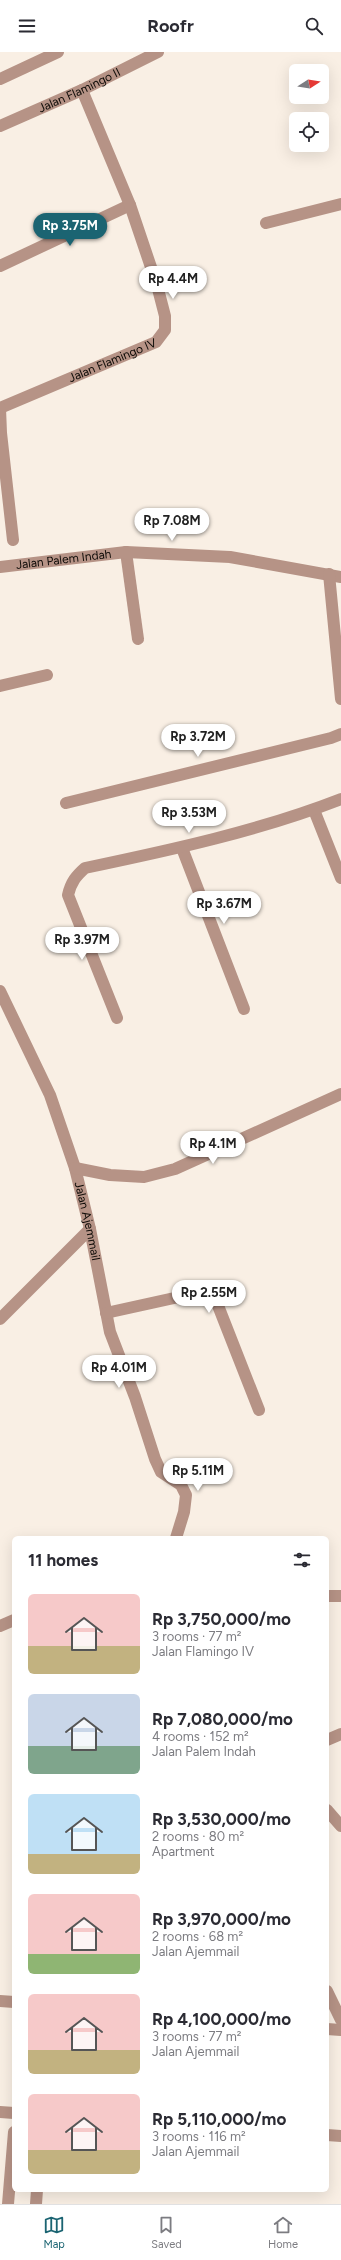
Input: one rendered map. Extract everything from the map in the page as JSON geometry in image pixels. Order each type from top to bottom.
[{"type":"street","points":[[0,79],[37,57],[58,52]]},
{"type":"street","name":"Jalan Flamingo II","points":[[0,126],[82,90],[158,52]]},
{"type":"street","name":"Jalan Flamingo IV","points":[[0,408],[156,342],[162,337],[165,330],[164,310],[157,285],[130,205],[82,90]]},
{"type":"street","points":[[266,223],[341,204]]},
{"type":"street","points":[[0,266],[130,205]]},
{"type":"street","points":[[0,408],[0,433],[13,540]]},
{"type":"street","points":[[126,552],[138,639]]},
{"type":"street","name":"Jalan Palem Indah","points":[[0,567],[126,552],[230,557],[341,577]]},
{"type":"street","points":[[329,574],[341,699]]},
{"type":"street","points":[[0,686],[48,675]]},
{"type":"street","points":[[66,803],[331,738],[341,734]]},
{"type":"street","points":[[117,1018],[68,895],[70,884],[85,868],[182,848],[314,810],[341,799]]},
{"type":"street","points":[[314,810],[341,878]]},
{"type":"street","points":[[182,848],[244,1010]]},
{"type":"street","name":"Jalan Ajemmail","points":[[0,990],[50,1095],[75,1168],[90,1230],[110,1332],[135,1397],[155,1459],[161,1472],[181,1485],[186,1495],[184,1512],[177,1536]]},
{"type":"street","points":[[75,1168],[110,1175],[144,1177],[175,1169],[341,1094]]},
{"type":"street","points":[[0,1319],[90,1230]]},
{"type":"street","points":[[106,1313],[197,1292],[208,1293],[215,1298],[259,1410]]},
{"type":"street","points":[[329,1596],[341,1596]]},
{"type":"street","points":[[0,1626],[12,1621]]},
{"type":"street","points":[[329,1739],[341,1734]]},
{"type":"street","points":[[329,1812],[341,1826]]},
{"type":"street","points":[[329,1995],[341,2020]]},
{"type":"street","points":[[0,2001],[12,2002]]},
{"type":"street","points":[[329,2028],[341,2030]]},
{"type":"street","points":[[0,2112],[12,2113]]},
{"type":"street","points":[[329,2135],[341,2136]]},
{"type":"street","points":[[8,2204],[12,2156]]},
{"type":"street","points":[[36,2204],[37,2192]]}]
